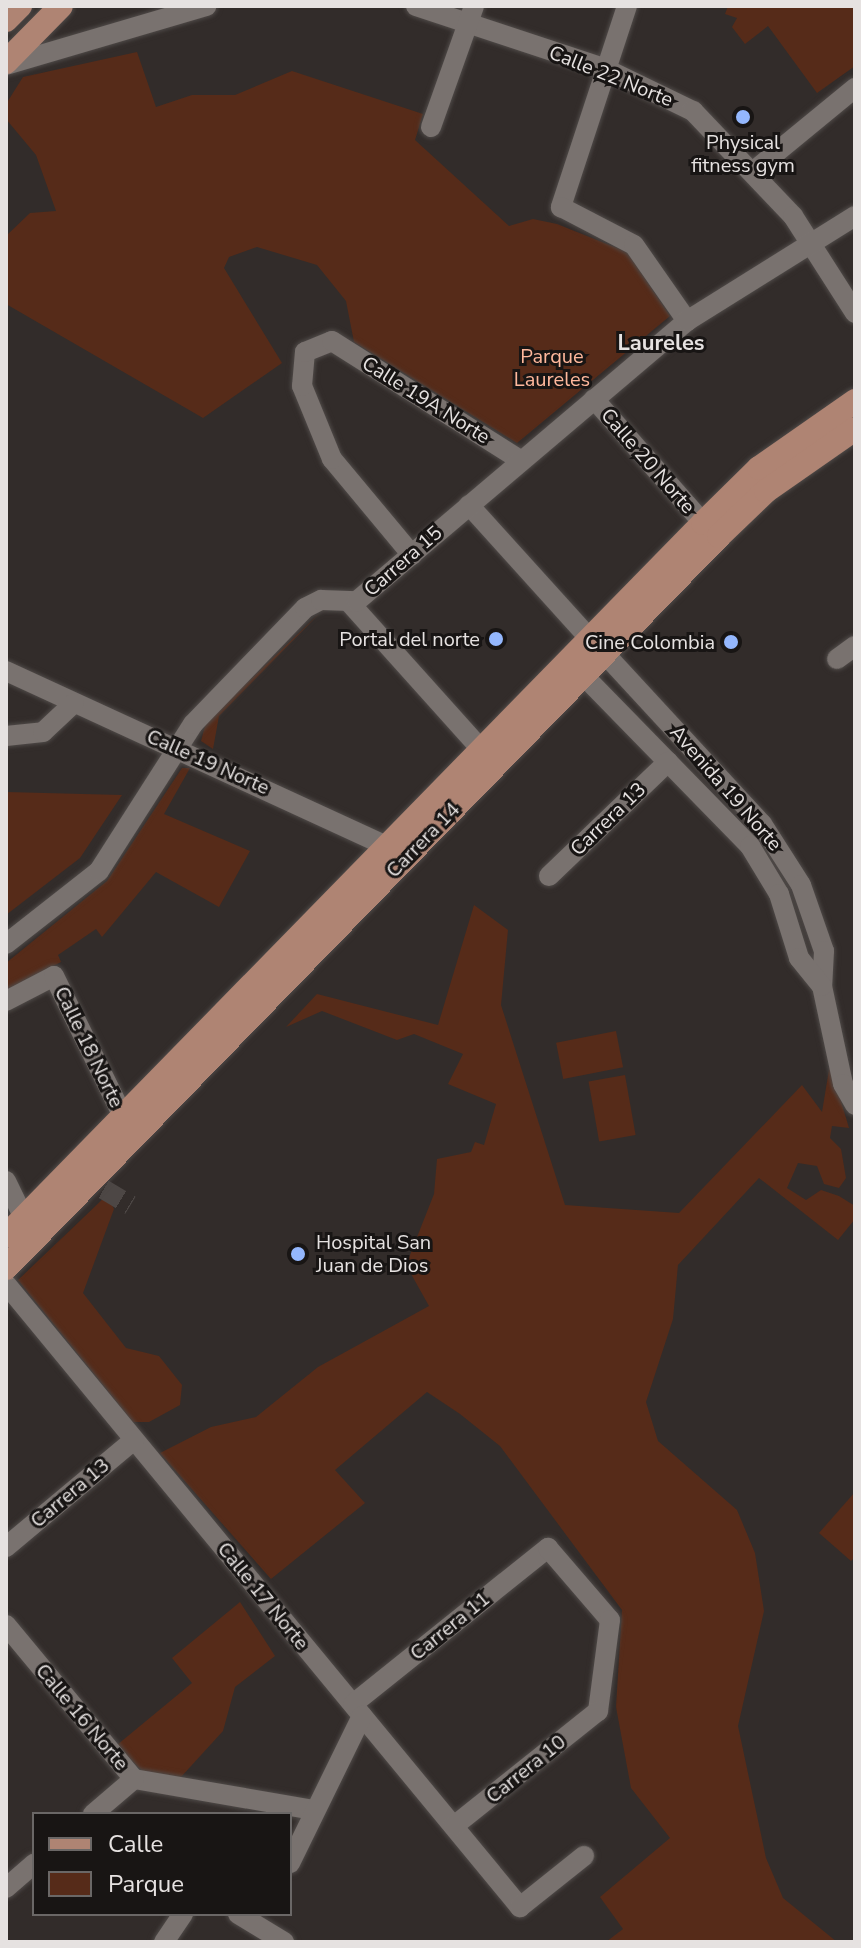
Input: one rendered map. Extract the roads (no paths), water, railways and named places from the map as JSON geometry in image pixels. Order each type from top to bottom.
[{"type":"main road","points":[[6,20],[20,6]]},
{"type":"main road","points":[[6,64],[61,6]]},
{"type":"main road","name":"Carrera 14","points":[[6,1236],[398,851],[584,676],[598,647],[703,523],[759,468],[855,401]]},
{"type":"main road","name":"Carrera 14","points":[[6,1268],[398,851],[481,749],[598,647],[766,491],[855,429]]},
{"type":"street","points":[[6,64],[207,6]]},
{"type":"street","name":"Calle 22 Norte","points":[[416,6],[471,14],[606,69],[693,111],[755,170],[812,242],[855,313]]},
{"type":"street","points":[[627,6],[561,207],[634,245],[687,321]]},
{"type":"street","points":[[431,127],[471,14]]},
{"type":"street","points":[[755,170],[855,88]]},
{"type":"street","name":"Carrera 15","points":[[6,944],[99,871],[178,749],[305,608],[321,600],[349,602],[412,555],[519,459],[687,321],[855,216]]},
{"type":"street","name":"Calle 19A Norte","points":[[412,555],[332,459],[300,374],[305,352],[332,341],[519,459]]},
{"type":"street","name":"Calle 20 Norte","points":[[594,399],[703,523]]},
{"type":"street","points":[[469,505],[598,647]]},
{"type":"street","points":[[349,602],[481,749]]},
{"type":"street","points":[[837,659],[855,646]]},
{"type":"street","name":"Avenida 19 Norte","points":[[598,647],[776,842],[801,885],[824,951],[822,986],[843,1084],[855,1105]]},
{"type":"street","name":"Calle 19 Norte","points":[[6,671],[398,851]]},
{"type":"street","name":"Avenida 19 Norte","points":[[584,676],[750,846],[779,894],[799,958],[822,986]]},
{"type":"street","points":[[6,736],[43,732],[74,703]]},
{"type":"street","name":"Carrera 13","points":[[549,876],[668,762]]},
{"type":"street","name":"Calle 18 Norte","points":[[6,1001],[54,976],[124,1118]]},
{"type":"street","points":[[6,1181],[24,1218]]},
{"type":"street","name":"Calle 17 Norte","points":[[6,1284],[520,1907],[584,1856]]},
{"type":"street","name":"Carrera 13","points":[[6,1547],[134,1440]]},
{"type":"street","name":"Carrera 11","points":[[292,1859],[358,1710],[548,1548],[610,1620],[598,1711]]},
{"type":"street","name":"Calle 16 Norte","points":[[6,1625],[134,1779],[314,1810]]},
{"type":"street","name":"Carrera 10","points":[[454,1826],[598,1711]]},
{"type":"street","points":[[95,1812],[134,1779]]},
{"type":"street","points":[[6,1888],[32,1866]]},
{"type":"street","points":[[164,1942],[182,1916]]},
{"type":"street","points":[[265,1918],[284,1942]]},
{"type":"tunnel","points":[[78,1174],[130,1205]]},
{"type":"place","name":"Physical fitness gym","points":[[743,117]]},
{"type":"place","name":"Portal del norte","points":[[496,639]]},
{"type":"place","name":"Cine Colombia","points":[[731,642]]},
{"type":"place","name":"Hospital San Juan de Dios","points":[[298,1254]]},
{"type":"district","name":"Laureles","points":[[661,344]]},
{"type":"park label","name":"Parque Laureles","points":[[552,368]]}]
